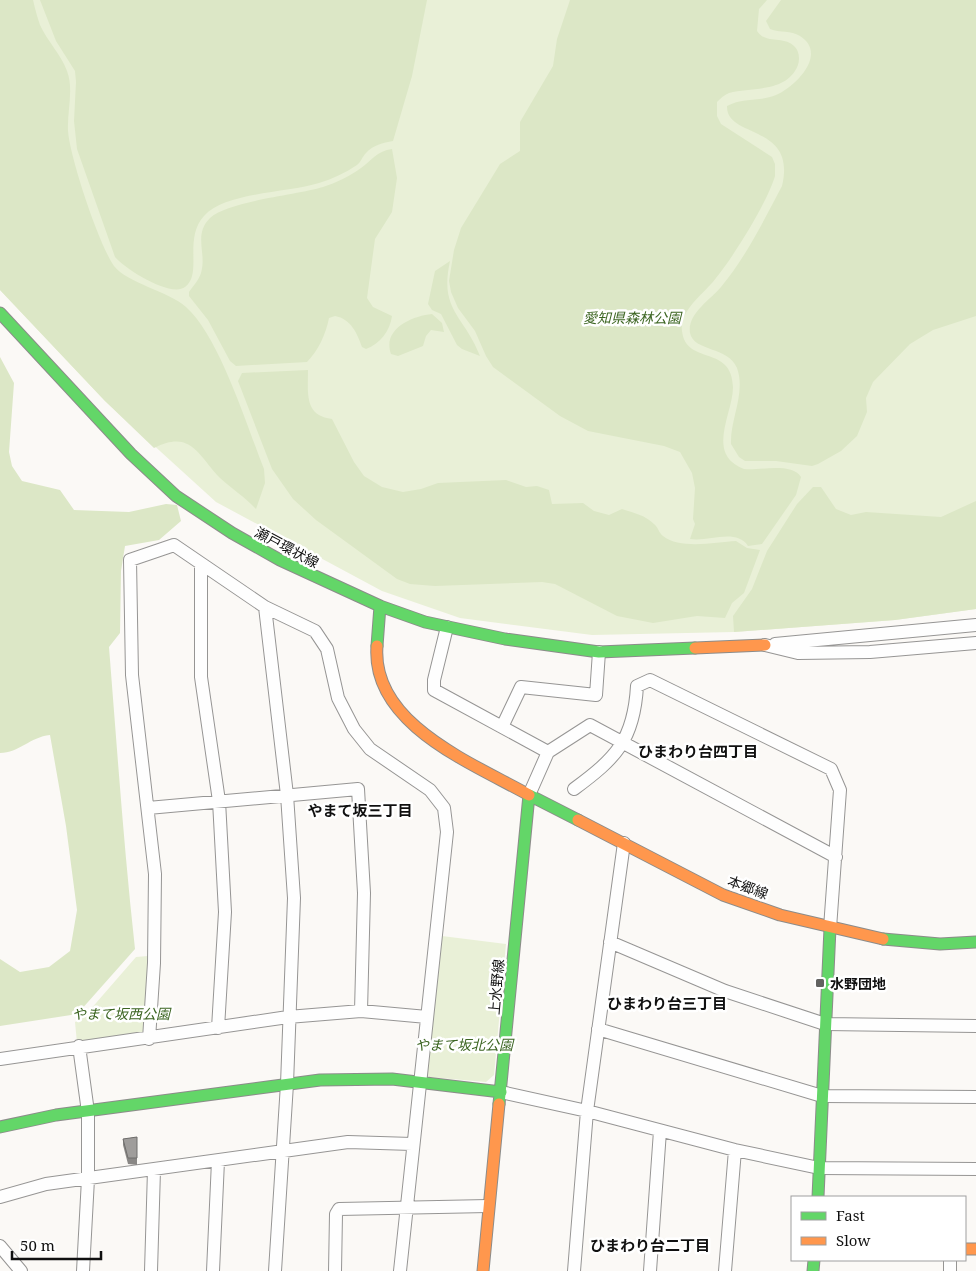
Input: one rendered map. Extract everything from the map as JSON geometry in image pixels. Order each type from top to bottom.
[{"type":"street","name":"瀬戸環状線","points":[[0,313],[63,384],[141,464],[184,502],[260,551],[341,591],[380,606],[447,627],[514,641],[598,652],[765,646]]},
{"type":"street","points":[[149,1039],[154,963],[155,874],[132,675],[130,560],[174,545],[200,565],[265,607],[315,631],[327,649],[338,698],[354,729],[370,749],[430,790],[444,808],[447,832],[405,1208],[400,1271]]},
{"type":"street","points":[[200,565],[201,677],[219,801],[225,912],[218,1028]]},
{"type":"street","points":[[380,606],[376,656],[382,684],[393,705],[425,736],[529,795],[548,752],[590,725],[836,856]]},
{"type":"street","points":[[265,607],[287,795],[294,898],[288,1016],[287,1084],[275,1271]]},
{"type":"street","points":[[765,646],[976,625]]},
{"type":"street","points":[[447,627],[434,680],[434,690],[548,752]]},
{"type":"street","points":[[765,646],[798,652],[870,652],[976,643]]},
{"type":"street","points":[[502,727],[521,687],[596,695],[598,652]]},
{"type":"street","points":[[574,789],[603,768],[624,743],[636,709],[637,686],[650,680],[831,769],[840,790],[830,928],[818,1196]]},
{"type":"street","points":[[148,808],[358,789],[364,893],[361,1011]]},
{"type":"street","name":"本郷線","points":[[529,795],[723,895],[780,915],[881,939],[940,944],[976,942]]},
{"type":"street","name":"上水野線","points":[[483,1271],[529,795]]},
{"type":"street","points":[[574,1271],[587,1111],[624,843]]},
{"type":"street","points":[[610,942],[725,991],[825,1024],[976,1026]]},
{"type":"street","points":[[0,1059],[79,1046],[149,1039],[288,1016],[361,1011],[427,1017]]},
{"type":"street","points":[[598,1029],[822,1096],[976,1097]]},
{"type":"street","points":[[79,1046],[88,1112],[88,1179],[83,1271]]},
{"type":"street","points":[[0,1127],[88,1112],[287,1084],[377,1078],[501,1092],[587,1111],[735,1150],[819,1168],[976,1169]]},
{"type":"street","points":[[650,1271],[660,1131]]},
{"type":"street","points":[[0,1197],[46,1184],[348,1142],[412,1144]]},
{"type":"street","points":[[725,1271],[735,1150]]},
{"type":"street","points":[[213,1271],[218,1161]]},
{"type":"street","points":[[151,1271],[154,1170]]},
{"type":"street","points":[[336,1271],[336,1214],[339,1209],[488,1206]]},
{"type":"street","points":[[0,1246],[21,1271]]},
{"type":"green space","name":"愛知県森林公園","points":[[0,0],[976,0],[976,609],[895,620],[734,632],[592,635],[460,618],[382,591],[216,502],[105,401],[0,290]]},
{"type":"green space","points":[[0,0],[33,0],[40,25],[67,71],[70,85],[68,131],[74,161],[93,221],[114,266],[128,277],[169,296],[186,307],[210,338],[241,406],[264,469],[265,483],[256,509],[220,478],[193,447],[177,441],[154,448],[105,401],[0,290]]},
{"type":"green space","points":[[40,0],[427,0],[412,76],[393,141],[372,148],[357,165],[329,180],[257,194],[226,202],[214,208],[204,216],[198,225],[195,235],[193,274],[190,281],[185,287],[170,289],[148,281],[115,257],[77,149],[74,121],[75,71],[56,41]]},
{"type":"green space","points":[[570,0],[767,0],[759,9],[757,31],[765,38],[791,43],[798,53],[798,65],[793,74],[786,80],[777,85],[729,93],[717,102],[717,116],[721,124],[772,157],[775,164],[775,176],[758,214],[740,243],[709,287],[689,308],[682,322],[685,342],[700,353],[725,365],[731,374],[732,398],[723,444],[726,454],[732,462],[744,469],[783,468],[797,472],[801,477],[796,495],[762,544],[748,546],[737,538],[729,537],[690,539],[695,524],[693,519],[695,488],[692,473],[680,452],[664,446],[588,431],[560,416],[493,367],[475,331],[458,308],[451,292],[449,281],[454,250],[461,228],[500,164],[520,151],[520,122],[553,66],[557,39]]},
{"type":"green space","points":[[781,0],[976,0],[976,316],[933,330],[910,344],[873,382],[866,398],[867,412],[857,436],[841,451],[812,466],[776,461],[745,461],[739,457],[731,444],[740,387],[737,368],[733,361],[726,356],[698,343],[690,333],[692,320],[739,263],[782,186],[784,166],[780,152],[771,142],[737,124],[730,116],[727,106],[739,101],[776,95],[792,85],[806,69],[811,52],[808,43],[797,34],[770,29],[766,21]]},
{"type":"green space","points":[[392,149],[397,178],[392,212],[375,239],[367,298],[373,307],[392,316],[384,336],[376,344],[366,349],[362,347],[349,323],[335,316],[329,318],[321,342],[307,362],[236,366],[230,361],[208,320],[189,296],[189,292],[201,273],[203,258],[201,238],[205,224],[219,212],[232,207],[311,190],[333,183],[357,171],[378,154]]},
{"type":"green space","points":[[450,261],[447,278],[450,302],[474,342],[480,356],[457,345],[441,314],[432,310],[428,304],[435,271]]},
{"type":"green space","points":[[432,314],[442,323],[444,332],[431,330],[426,336],[423,346],[398,356],[391,354],[389,345],[391,337],[401,325],[424,315]]},
{"type":"green space","points":[[0,357],[14,383],[9,452],[12,466],[22,481],[60,490],[74,510],[129,512],[166,504],[177,505],[181,521],[159,540],[125,546],[121,571],[120,633],[109,647],[135,949],[80,1011],[71,1015],[0,1026],[0,959],[20,972],[49,967],[70,951],[77,910],[66,826],[50,735],[43,736],[13,750],[0,753]]},
{"type":"green space","points":[[308,370],[308,395],[312,408],[323,417],[332,419],[354,462],[364,476],[382,487],[403,492],[421,489],[438,483],[506,480],[526,487],[537,486],[549,490],[552,504],[583,503],[594,511],[609,515],[622,509],[635,513],[651,521],[663,536],[679,543],[699,544],[736,541],[747,548],[760,550],[744,593],[732,603],[725,618],[697,616],[653,623],[617,616],[555,584],[542,582],[435,586],[410,584],[397,579],[316,520],[293,499],[272,469],[238,381],[242,373]]},
{"type":"green space","points":[[813,487],[821,487],[836,509],[851,515],[866,512],[941,517],[976,501],[976,609],[895,620],[734,632],[733,616],[752,589],[767,551],[797,504]]},
{"type":"green space","name":"やまて坂北公園","points":[[442,936],[506,944],[494,1075],[486,1082],[429,1077],[426,1072]]},
{"type":"green space","name":"やまて坂西公園","points":[[148,956],[145,1029],[139,1036],[77,1043],[75,1022],[83,1018],[136,957]]},
{"type":"building","points":[[137,1137],[137,1158],[128,1158],[123,1139]]},
{"type":"traffic: fast","points":[[0,313],[131,454],[176,496],[232,533],[280,560],[380,606],[377,646]]},
{"type":"traffic: fast","points":[[380,606],[425,622],[505,639],[599,652],[695,648]]},
{"type":"traffic: fast","points":[[499,1104],[529,795],[578,820]]},
{"type":"traffic: fast","points":[[818,1196],[830,928]]},
{"type":"traffic: fast","points":[[883,939],[940,944],[976,942]]},
{"type":"traffic: fast","points":[[0,1127],[56,1115],[320,1080],[392,1079],[501,1092]]},
{"type":"traffic: fast","points":[[813,1271],[814,1261]]},
{"type":"traffic: slow","points":[[695,648],[765,645]]},
{"type":"traffic: slow","points":[[377,646],[379,673],[390,698],[407,719],[429,738],[454,754],[529,795]]},
{"type":"traffic: slow","points":[[578,820],[723,895],[780,915],[883,939]]},
{"type":"traffic: slow","points":[[483,1271],[499,1104]]},
{"type":"traffic: slow","points":[[966,1249],[976,1249]]},
{"type":"place","name":"水野団地","points":[[820,983]]},
{"type":"district","name":"ひまわり台四丁目","points":[[698,751]]},
{"type":"district","name":"やまて坂三丁目","points":[[360,810]]},
{"type":"district","name":"ひまわり台三丁目","points":[[667,1003]]},
{"type":"district","name":"ひまわり台二丁目","points":[[650,1245]]}]
